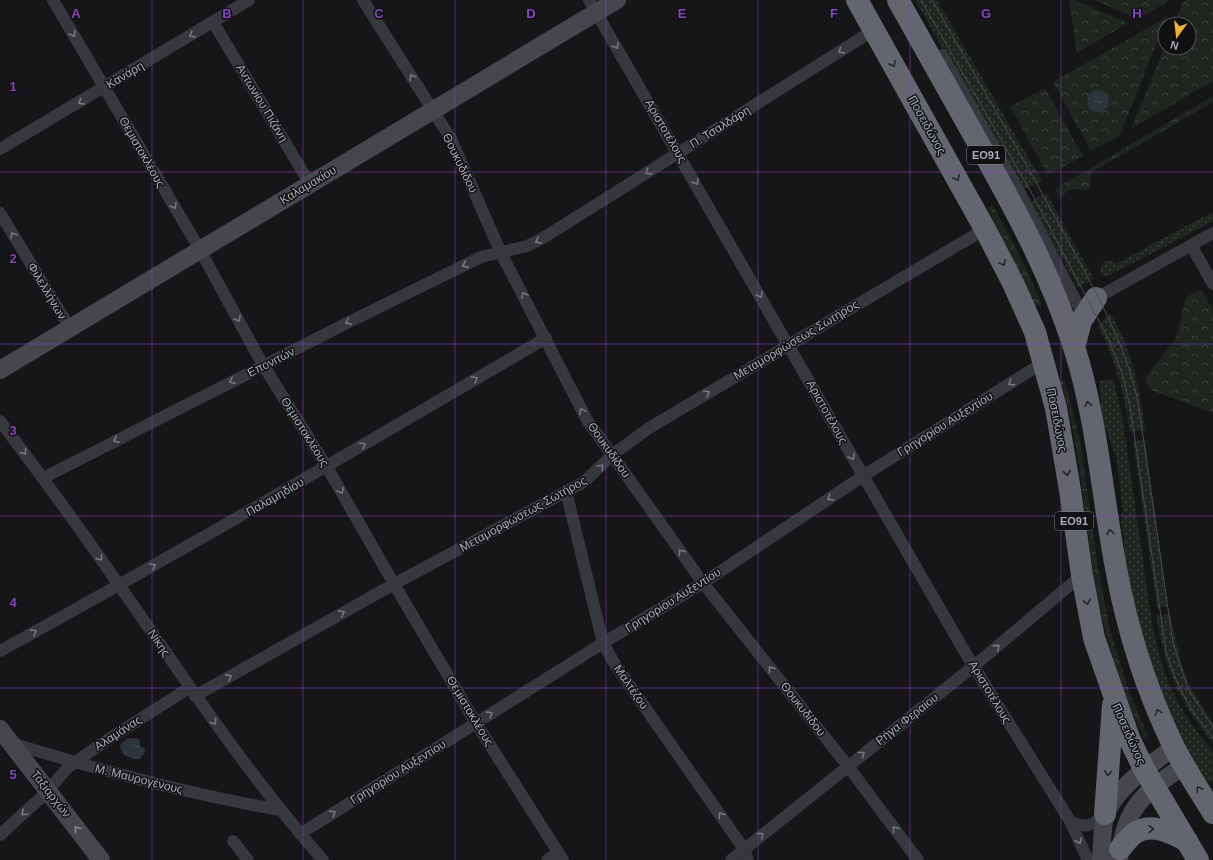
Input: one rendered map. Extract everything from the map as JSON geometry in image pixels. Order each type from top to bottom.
[{"type":"highway","name":"Ποσειδώνος","points":[[857,0],[985,229],[1036,332],[1056,408],[1070,490],[1082,575],[1094,638],[1113,698],[1129,738],[1149,777],[1198,860]]},
{"type":"highway","name":"ΕΟ91","points":[[898,0],[1031,239],[1079,307],[1074,348],[1085,389],[1116,570],[1126,613],[1148,685],[1180,756],[1213,813]]},
{"type":"highway","points":[[1036,332],[1079,307],[1082,321],[1074,348]]},
{"type":"highway","points":[[1106,814],[1113,698]]},
{"type":"highway","points":[[1113,856],[1134,833],[1151,828],[1172,832],[1187,841]]},
{"type":"main road","name":"Καλαμακίου","points":[[0,370],[433,110],[593,6],[617,0]]},
{"type":"main road","name":"Ταξιαρχών","points":[[4,737],[101,860]]},
{"type":"main road","points":[[1113,856],[1106,814],[1123,789],[1149,777],[1180,756]]},
{"type":"main road","points":[[1113,856],[1131,813],[1149,777]]},
{"type":"street","name":"Θεμιστοκλέους","points":[[53,0],[200,250],[263,365],[327,467],[476,723],[561,856]]},
{"type":"street","name":"Κανάρη","points":[[0,149],[105,88],[249,0]]},
{"type":"street","name":"Θουκυδίδου","points":[[364,0],[451,139],[501,252],[587,420],[703,583],[848,765],[918,860]]},
{"type":"street","points":[[910,0],[1022,197],[1079,307],[1213,234]]},
{"type":"street","name":"Αριστοτέλους","points":[[593,6],[974,666],[1070,821],[1088,860]]},
{"type":"street","name":"Αντωνίου Πιζάνη","points":[[213,22],[310,184]]},
{"type":"street","name":"Π. Τσαλδάρη","points":[[501,252],[526,246],[543,238],[874,30]]},
{"type":"street","name":"Φιλελλήνων","points":[[0,214],[70,328]]},
{"type":"street","name":"Μεταμορφώσεως Σωτήρος","points":[[192,692],[592,476],[612,455],[649,428],[985,229]]},
{"type":"street","points":[[1191,245],[1213,284]]},
{"type":"street","name":"Επονιτών","points":[[43,478],[263,365],[481,257],[501,252]]},
{"type":"street","name":"Παλαμηδίου","points":[[0,651],[120,586],[327,467],[546,338]]},
{"type":"street","name":"Γρηγορίου Αυξεντίου","points":[[300,834],[603,643],[703,583],[863,476],[1044,362]]},
{"type":"street","name":"Νίκης","points":[[0,421],[43,478],[120,586],[192,692],[280,810],[323,860]]},
{"type":"street","name":"Μαλτέζου","points":[[566,491],[603,643],[616,666],[746,854]]},
{"type":"street","name":"Ρήγα Φεραίου","points":[[731,860],[746,854],[848,765],[974,666],[1082,575]]},
{"type":"street","name":"Αλαμάνας","points":[[0,834],[48,791],[67,768],[75,762],[192,692]]},
{"type":"street","name":"Μ. Μαυρογένους","points":[[4,737],[75,762],[218,799],[280,810]]},
{"type":"street","points":[[1070,821],[1079,826],[1086,826],[1093,824],[1106,814]]},
{"type":"street","points":[[233,841],[248,860]]},
{"type":"street","points":[[547,860],[561,856]]},
{"type":"green space","points":[[915,0],[937,0],[1042,181],[1023,190]]},
{"type":"green space","points":[[1069,0],[1074,0],[1128,23],[1077,53]]},
{"type":"green space","points":[[1094,0],[1170,0],[1138,19]]},
{"type":"green space","points":[[1184,0],[1213,0],[1213,81],[1131,129],[1161,56],[1197,56],[1197,16],[1177,16]]},
{"type":"green space","points":[[1157,23],[1157,42],[1120,135],[1091,151],[1053,82]]},
{"type":"green space","points":[[1045,88],[1083,156],[1048,175],[1010,107]]},
{"type":"green space","points":[[1213,96],[1213,102],[1092,172],[1089,190],[1069,190],[1062,199],[1055,189]]},
{"type":"green space","points":[[1046,193],[1094,279],[1078,287],[1030,202]]},
{"type":"green space","points":[[993,205],[1018,252],[1042,304],[1035,307],[988,208]]},
{"type":"green space","points":[[1213,212],[1213,221],[1106,277],[1101,272],[1100,268],[1104,261],[1109,260],[1117,263]]},
{"type":"green space","points":[[1201,290],[1213,310],[1213,413],[1151,390],[1145,378],[1176,338],[1186,297]]},
{"type":"green space","points":[[1110,313],[1124,340],[1134,369],[1141,400],[1145,430],[1130,432],[1125,404],[1114,364],[1098,326]]},
{"type":"green space","points":[[1113,379],[1122,415],[1154,635],[1168,681],[1179,704],[1194,727],[1213,751],[1213,782],[1204,781],[1172,715],[1145,646],[1132,598],[1125,558],[1121,517],[1123,510],[1116,457],[1102,418],[1099,381]]},
{"type":"green space","points":[[1065,381],[1080,440],[1098,567],[1110,630],[1129,691],[1148,737],[1146,740],[1144,739],[1136,721],[1115,664],[1104,625],[1096,586],[1078,458],[1068,407],[1061,382]]},
{"type":"green space","points":[[1145,439],[1168,607],[1157,608],[1133,441]]},
{"type":"green space","points":[[1170,614],[1182,666],[1190,686],[1213,723],[1213,743],[1201,728],[1182,698],[1169,668],[1156,615]]},
{"type":"water","points":[[1098,90],[1106,93],[1109,101],[1106,109],[1098,112],[1090,109],[1087,101],[1090,93]]},
{"type":"water","points":[[128,738],[139,739],[140,746],[144,748],[145,752],[140,759],[130,758],[122,752],[120,745]]},
{"type":"tram line","points":[[921,0],[1031,192],[1108,338],[1122,373],[1130,406],[1166,651],[1179,686],[1191,708],[1213,738]]},
{"type":"tram line","points":[[932,0],[1017,148],[1077,257],[1108,317],[1125,358],[1138,402],[1173,643],[1188,689],[1213,727]]}]
